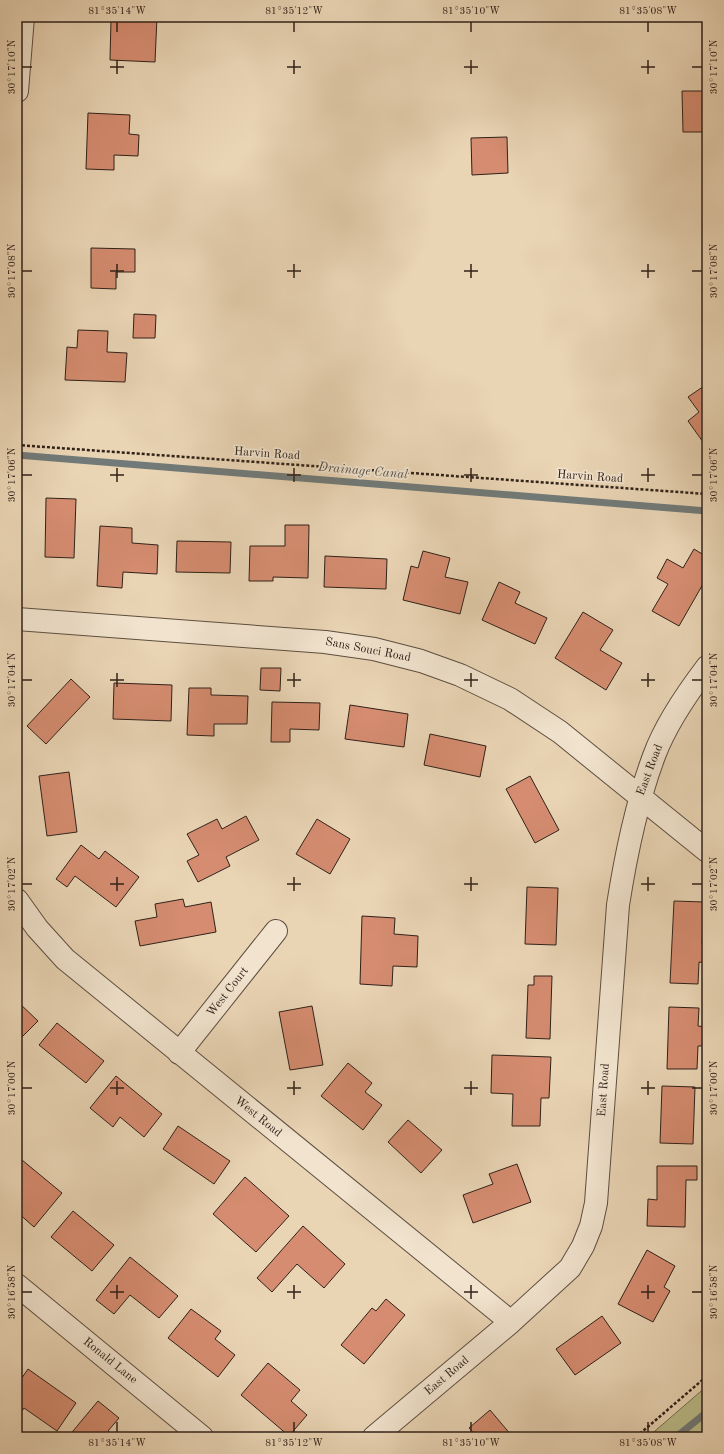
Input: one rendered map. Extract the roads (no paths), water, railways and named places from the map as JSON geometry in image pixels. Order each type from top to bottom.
[{"type":"street","points":[[17,91],[23,17]]},
{"type":"street","name":"Sans Souci Road","points":[[17,619],[325,642],[374,649],[421,661],[460,675],[510,699],[560,732],[707,852]]},
{"type":"street","name":"East Road","points":[[374,1437],[511,1322],[570,1268],[583,1246],[591,1226],[596,1203],[618,905],[624,867],[640,797],[654,754],[694,683],[707,667]]},
{"type":"street","name":"West Road","points":[[17,900],[37,928],[65,959],[511,1322]]},
{"type":"street","name":"West Court","points":[[180,1053],[276,931]]},
{"type":"street","name":"Ronald Lane","points":[[17,1285],[202,1437]]},
{"type":"waterway","name":"Drainage Canal","points":[[17,455],[707,511]]},
{"type":"waterway","points":[[676,1437],[707,1412]]}]
